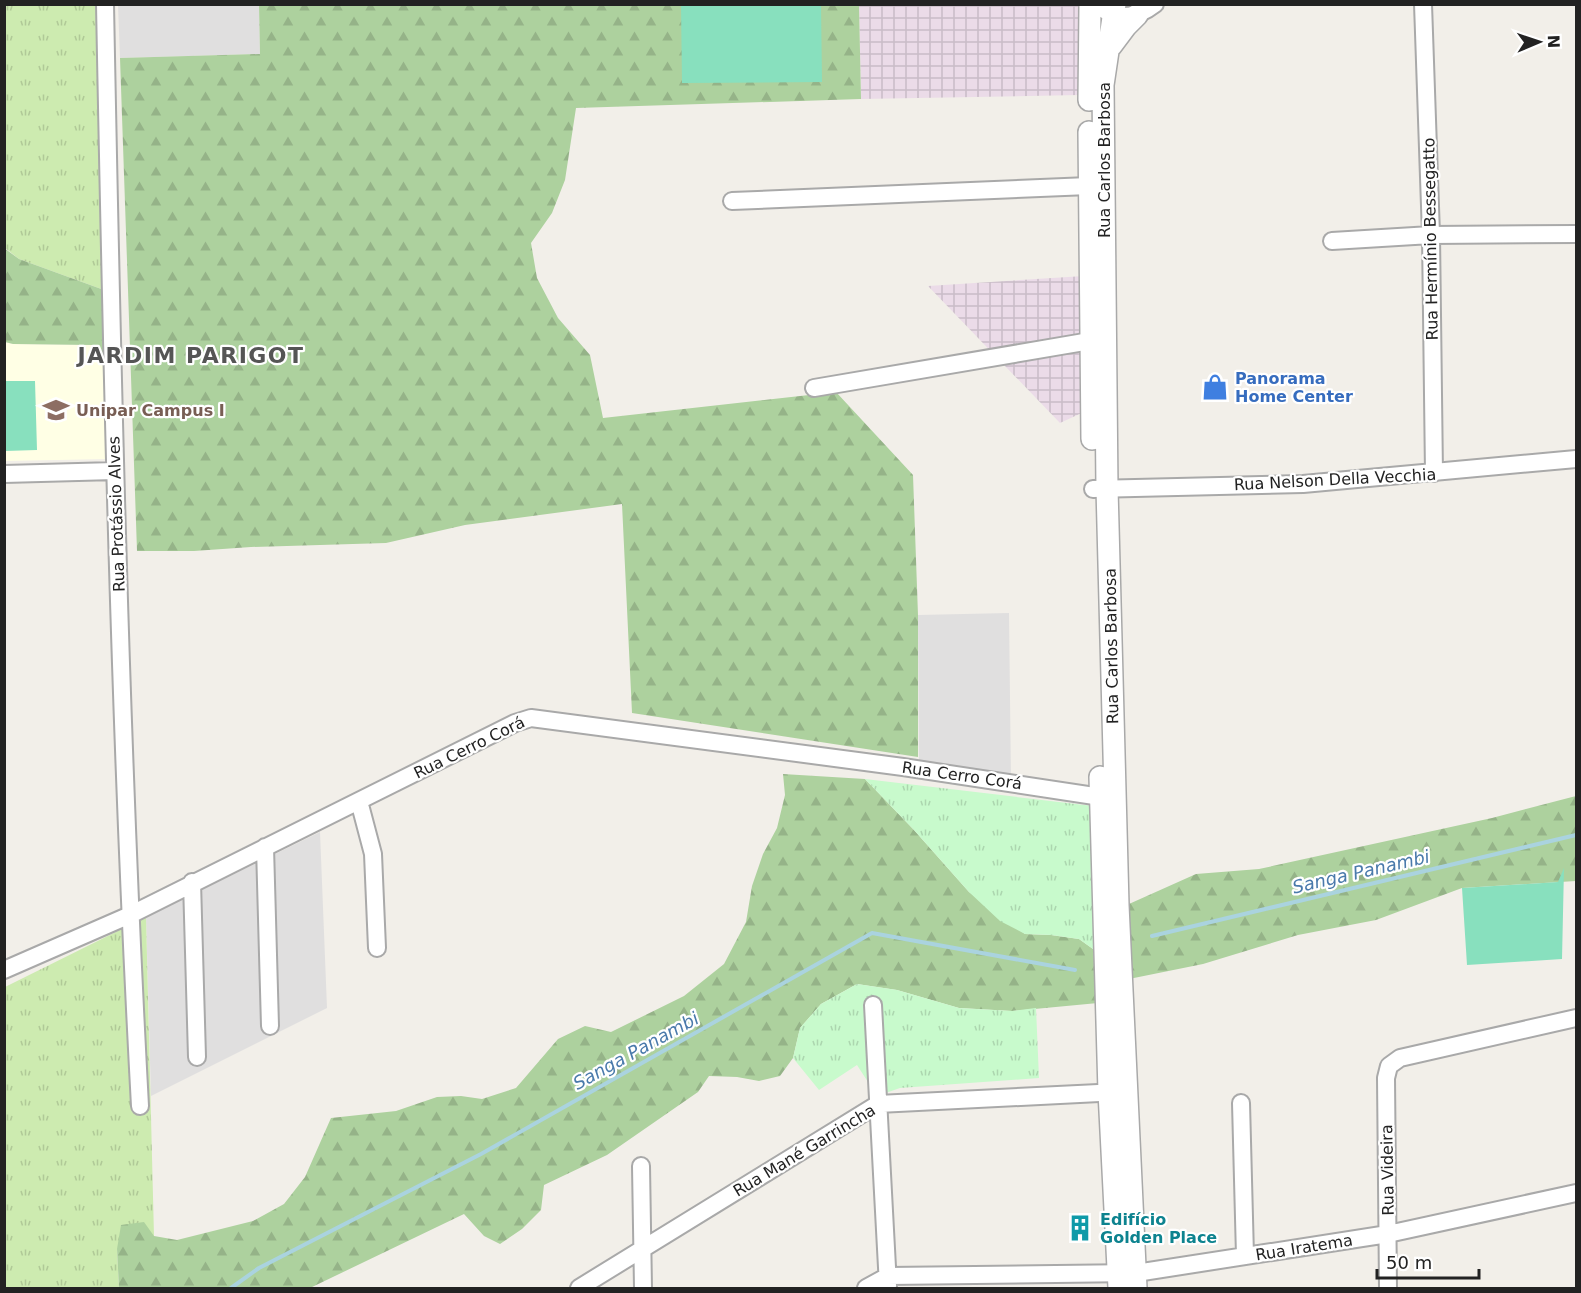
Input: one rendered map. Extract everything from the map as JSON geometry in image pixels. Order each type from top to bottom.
[{"type":"street","name":"Rua Protássio Alves","points":[[105,4],[115,471],[130,915],[140,1106]]},
{"type":"street","name":"Rua Carlos Barbosa","points":[[1090,4],[1090,341],[1100,489]]},
{"type":"street","points":[[1107,52],[1137,15],[1155,4]]},
{"type":"street","name":"Rua Hermínio Bessegatto","points":[[1423,4],[1431,235],[1434,473]]},
{"type":"street","points":[[1108,8],[1137,15]]},
{"type":"street","name":"Rua Carlos Barbosa","points":[[1108,8],[1107,52],[1103,85],[1100,489],[1118,1092],[1128,1281]]},
{"type":"street","points":[[732,201],[1089,186]]},
{"type":"street","points":[[1332,241],[1431,235],[1576,234]]},
{"type":"street","points":[[814,388],[1090,341]]},
{"type":"street","name":"Rua Nelson Della Vecchia","points":[[1100,489],[1303,484],[1576,459]]},
{"type":"street","points":[[4,474],[115,471]]},
{"type":"street","name":"Rua Cerro Corá","points":[[4,970],[130,915],[192,882],[515,723],[531,718],[1108,796]]},
{"type":"street","points":[[359,801],[373,854],[377,948]]},
{"type":"street","points":[[265,847],[270,1026]]},
{"type":"street","points":[[192,882],[197,1057]]},
{"type":"street","points":[[866,1288],[888,1282],[873,1005]]},
{"type":"street","name":"Rua Videira","points":[[1388,1288],[1386,1078],[1389,1066],[1400,1058],[1576,1018]]},
{"type":"street","name":"Rua Mané Garrincha","points":[[579,1288],[878,1104],[1118,1092]]},
{"type":"street","points":[[1241,1103],[1245,1256]]},
{"type":"street","points":[[641,1166],[643,1288]]},
{"type":"street","name":"Rua Iratema","points":[[888,1282],[1128,1281],[1245,1256],[1388,1234],[1576,1193]]},
{"type":"shaded area","points":[[118,5],[259,5],[260,54],[120,58]]},
{"type":"shaded area","points":[[859,5],[1079,5],[1080,95],[861,99]]},
{"type":"shaded area","points":[[1084,276],[1086,411],[1060,423],[928,286]]},
{"type":"shaded area","name":"Unipar Campus I","points":[[4,342],[93,345],[106,360],[108,459],[5,461]]},
{"type":"shaded area","points":[[1009,613],[1011,782],[919,769],[918,615]]},
{"type":"shaded area","points":[[320,832],[327,1008],[151,1096],[146,917]]},
{"type":"green space","points":[[4,5],[96,5],[104,290],[19,259],[5,248]]},
{"type":"green space","points":[[259,5],[859,5],[861,99],[576,108],[565,180],[552,213],[531,243],[537,278],[558,318],[590,355],[603,418],[836,392],[913,475],[918,615],[918,757],[632,713],[622,504],[465,525],[386,543],[194,551],[137,551],[120,58],[260,54]]},
{"type":"green space","points":[[681,5],[821,5],[822,82],[682,83]]},
{"type":"green space","points":[[4,248],[19,259],[104,290],[106,360],[93,345],[5,342]]},
{"type":"green space","points":[[5,381],[35,381],[37,450],[5,451]]},
{"type":"green space","points":[[783,774],[865,779],[969,892],[1025,934],[1079,939],[1093,949],[1098,1003],[1012,1011],[959,1008],[897,990],[857,984],[821,1004],[800,1028],[793,1058],[780,1076],[759,1081],[709,1076],[698,1092],[607,1155],[544,1185],[541,1210],[522,1229],[500,1244],[484,1236],[464,1214],[310,1288],[119,1288],[117,1249],[121,1225],[144,1222],[154,1236],[177,1240],[253,1221],[284,1204],[305,1177],[331,1118],[396,1111],[437,1097],[461,1096],[482,1099],[516,1088],[558,1039],[585,1026],[611,1032],[684,996],[724,964],[746,922],[752,886],[763,854],[777,828],[785,795]]},
{"type":"green space","points":[[865,779],[1093,806],[1093,949],[1079,939],[1025,934],[1000,921],[969,892]]},
{"type":"green space","points":[[1576,796],[1576,881],[1462,888],[1376,920],[1298,935],[1203,964],[1124,980],[1120,908],[1196,874],[1259,869],[1492,818]]},
{"type":"green space","points":[[1564,868],[1562,959],[1467,965],[1462,888],[1558,882]]},
{"type":"green space","points":[[146,917],[154,1236],[117,1249],[119,1288],[5,1288],[5,987]]},
{"type":"green space","points":[[857,984],[897,990],[959,1008],[1012,1011],[1036,1008],[1039,1078],[900,1088],[877,1096],[857,1065],[819,1090],[793,1058],[800,1028],[821,1004]]},
{"type":"waterway","name":"Sanga Panambi","points":[[1152,936],[1576,835]]},
{"type":"waterway","name":"Sanga Panambi","points":[[231,1288],[259,1268],[481,1154],[872,933],[1075,970]]},
{"type":"place","name":"Panorama Home Center","points":[[1215,387]]},
{"type":"place","name":"Unipar Campus I","points":[[56,410]]},
{"type":"place","name":"Edifício Golden Place","points":[[1080,1228]]},
{"type":"district","name":"JARDIM PARIGOT","points":[[191,355]]}]
